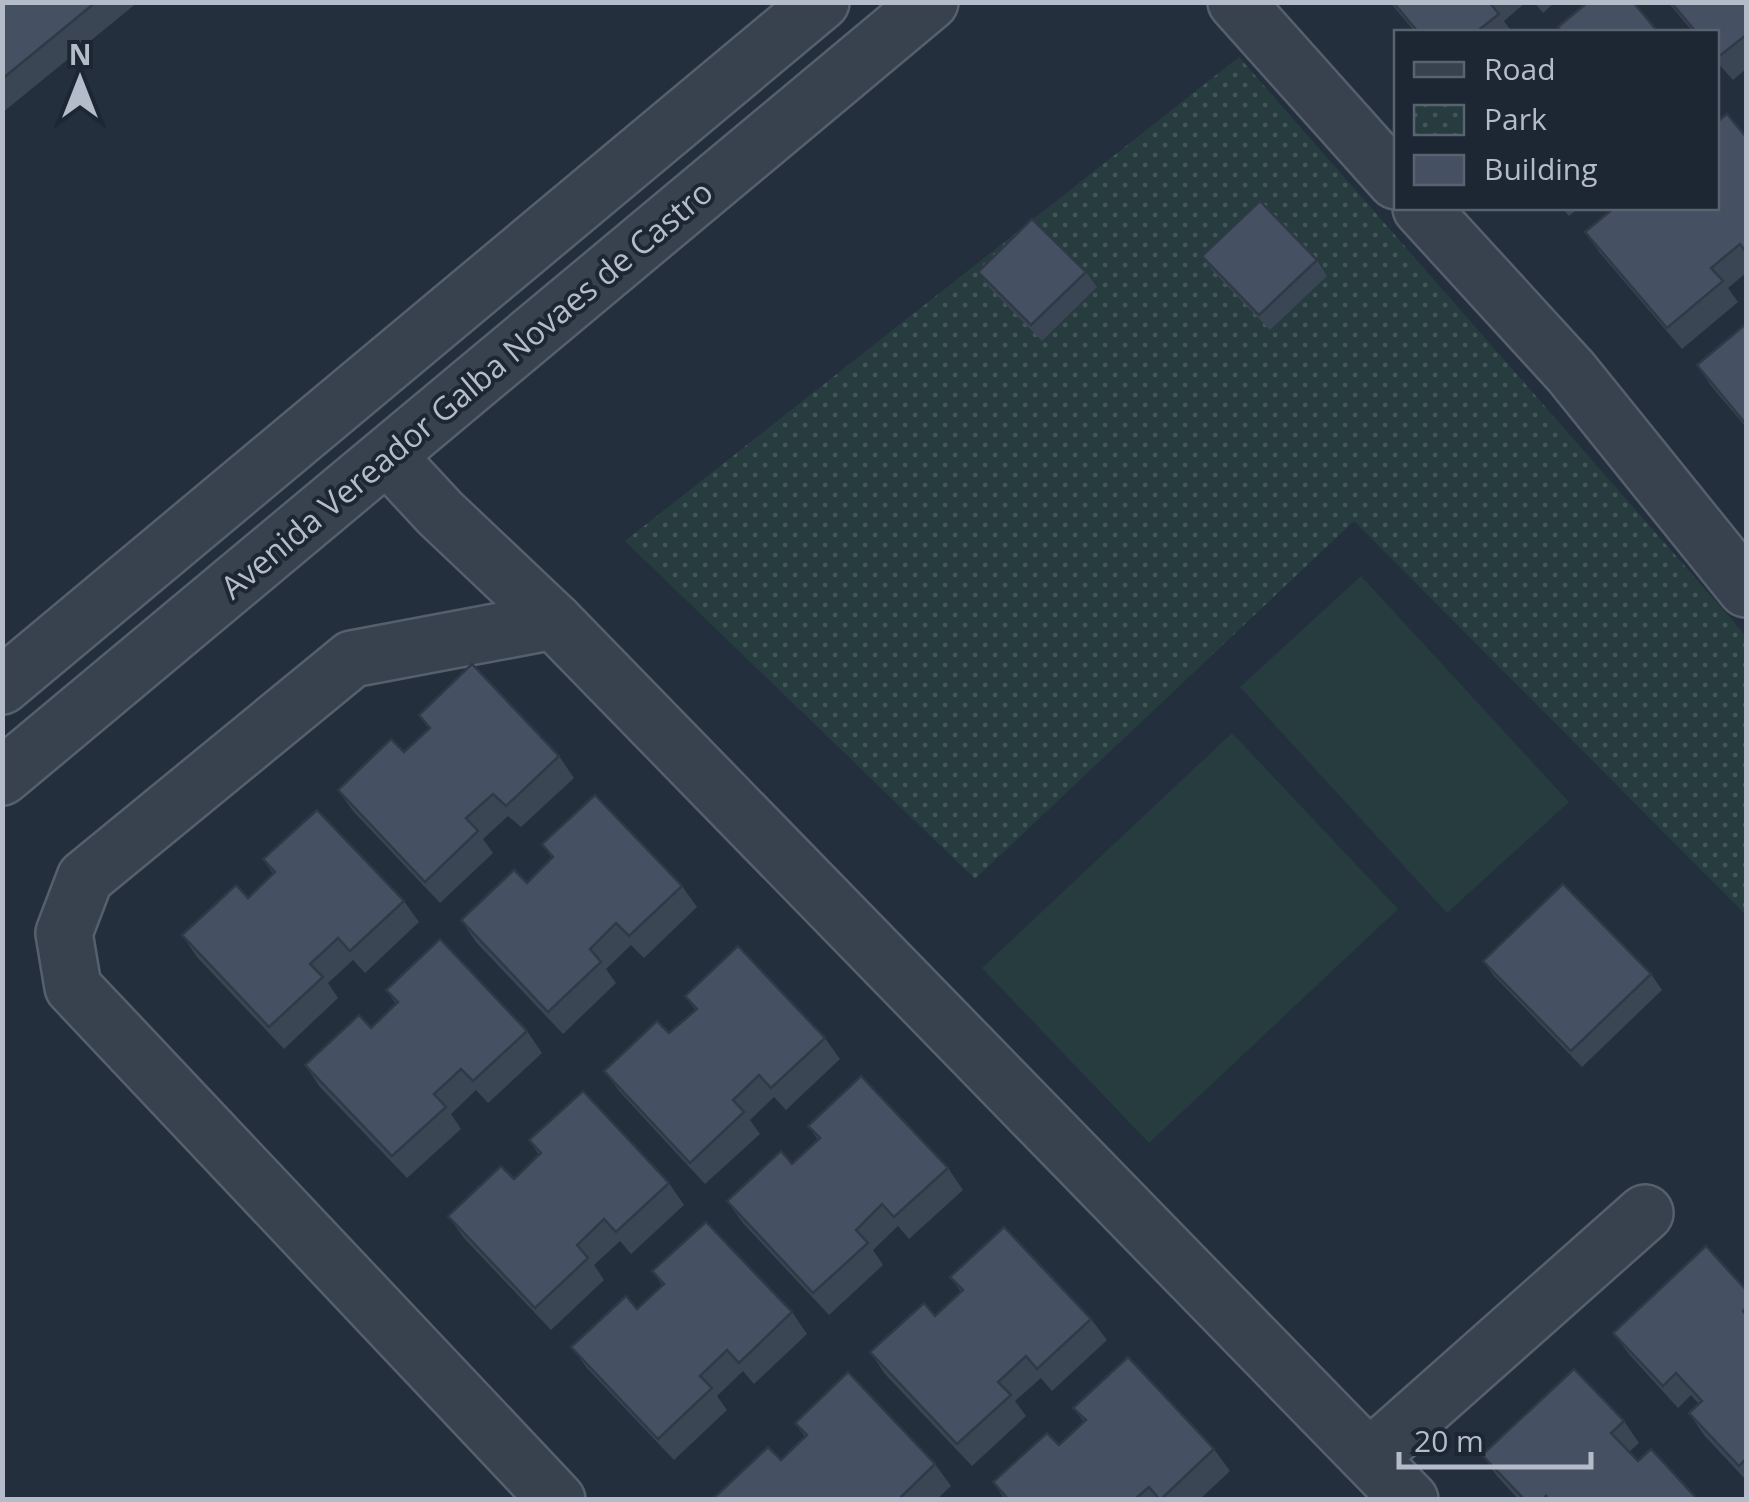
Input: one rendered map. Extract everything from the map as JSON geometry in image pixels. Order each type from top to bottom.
[{"type":"street","points":[[2,686],[821,2]]},
{"type":"street","name":"Avenida Vereador Galba Novaes de Castro","points":[[2,777],[930,2]]},
{"type":"street","points":[[1236,2],[1394,179]]},
{"type":"street","points":[[1423,210],[1571,372],[1746,588]]},
{"type":"street","points":[[388,457],[440,513],[554,621],[1410,1500]]},
{"type":"street","points":[[554,621],[352,660],[85,878],[64,933],[73,986],[557,1500]]},
{"type":"street","points":[[1370,1457],[1644,1213]]},
{"type":"green space","points":[[1239,57],[1746,636],[1746,915],[1354,521],[975,879],[625,541]]},
{"type":"green space","points":[[1361,576],[1569,802],[1447,913],[1240,687]]},
{"type":"green space","points":[[1232,733],[1398,909],[1149,1143],[982,968]]},
{"type":"building","points":[[2,2],[96,2],[2,79]]},
{"type":"building","points":[[1393,2],[1489,2],[1499,14],[1479,30],[1416,30]]},
{"type":"building","points":[[1588,2],[1633,2],[1656,30],[1560,30],[1558,27]]},
{"type":"building","points":[[1671,2],[1746,2],[1746,35],[1719,56],[1719,30],[1694,30]]},
{"type":"building","points":[[1727,114],[1746,137],[1746,252],[1740,244],[1711,268],[1723,281],[1667,328],[1585,232],[1612,210],[1719,210],[1719,121]]},
{"type":"building","points":[[1260,201],[1317,260],[1259,315],[1202,256]]},
{"type":"building","points":[[1032,219],[1086,272],[1031,325],[978,272]]},
{"type":"building","points":[[1746,324],[1746,424],[1697,365]]},
{"type":"building","points":[[472,664],[559,756],[506,806],[493,794],[466,818],[478,831],[425,882],[338,790],[391,739],[404,752],[430,728],[419,715]]},
{"type":"building","points":[[595,795],[682,886],[629,936],[616,923],[590,949],[601,962],[548,1012],[461,920],[514,870],[527,883],[553,857],[542,844]]},
{"type":"building","points":[[317,810],[404,901],[350,951],[338,938],[310,964],[323,977],[269,1027],[182,935],[236,885],[248,898],[275,872],[263,859]]},
{"type":"building","points":[[1563,884],[1651,974],[1571,1051],[1483,961]]},
{"type":"building","points":[[440,939],[527,1031],[473,1081],[461,1069],[434,1094],[446,1107],[392,1156],[305,1065],[359,1015],[371,1028],[398,1002],[386,990]]},
{"type":"building","points":[[738,946],[825,1038],[771,1088],[759,1075],[733,1100],[744,1112],[690,1163],[604,1071],[657,1021],[669,1033],[697,1009],[685,996]]},
{"type":"building","points":[[861,1076],[948,1168],[894,1217],[882,1204],[856,1230],[868,1243],[813,1293],[727,1201],[781,1151],[792,1164],[820,1138],[808,1126]]},
{"type":"building","points":[[583,1091],[669,1183],[616,1232],[604,1219],[577,1245],[588,1258],[535,1308],[448,1216],[501,1166],[514,1179],[541,1153],[529,1140]]},
{"type":"building","points":[[706,1222],[792,1312],[739,1363],[727,1350],[700,1376],[712,1388],[658,1439],[571,1347],[626,1296],[637,1309],[664,1284],[652,1271]]},
{"type":"building","points":[[1004,1227],[1091,1319],[1037,1369],[1026,1356],[998,1382],[1011,1395],[957,1444],[870,1352],[924,1303],[935,1316],[963,1290],[950,1277]]},
{"type":"building","points":[[1706,1246],[1746,1290],[1746,1459],[1739,1466],[1689,1413],[1702,1401],[1676,1373],[1663,1386],[1613,1333]]},
{"type":"building","points":[[1128,1357],[1214,1449],[1160,1500],[1149,1487],[1134,1500],[1009,1500],[993,1482],[1047,1433],[1059,1445],[1086,1420],[1073,1408]]},
{"type":"building","points":[[1574,1369],[1624,1421],[1611,1433],[1638,1461],[1651,1449],[1698,1500],[1549,1500],[1546,1496],[1542,1500],[1525,1500],[1482,1455]]},
{"type":"building","points":[[848,1372],[935,1464],[898,1500],[717,1500],[715,1497],[768,1447],[781,1460],[807,1435],[795,1423]]}]
